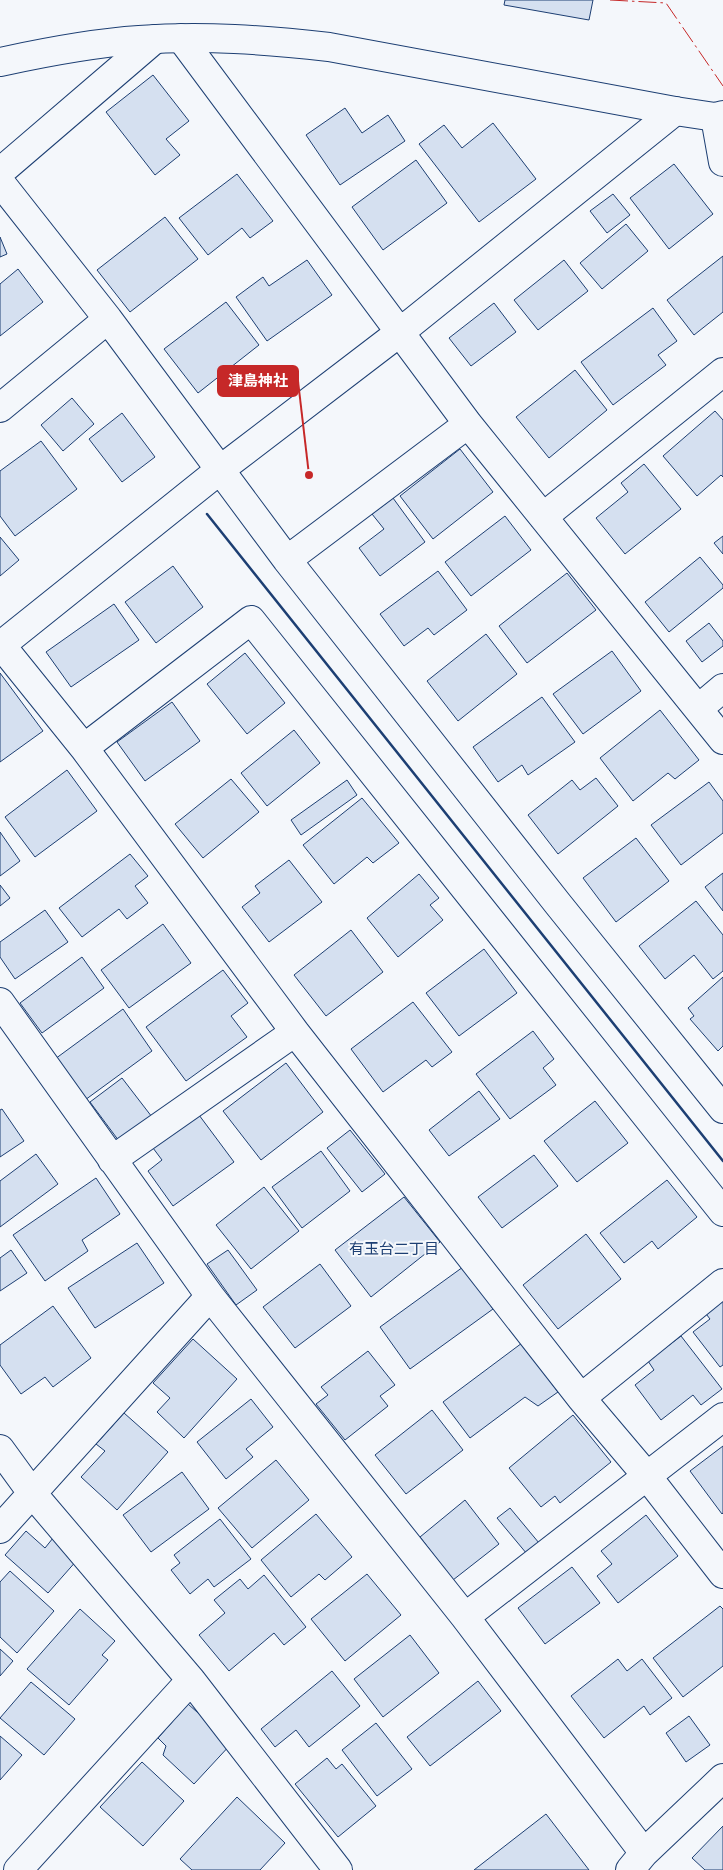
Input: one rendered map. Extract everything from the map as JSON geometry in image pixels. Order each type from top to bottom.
[{"type":"street","points":[[0,62],[61,49],[168,39],[273,40],[329,47],[675,111],[719,116],[723,162]]},
{"type":"street","points":[[0,172],[168,39]]},
{"type":"street","points":[[168,39],[399,333],[468,424],[723,740]]},
{"type":"street","points":[[675,111],[399,333],[221,469],[0,646],[84,748],[294,1032],[581,1398],[647,1476],[723,1574]]},
{"type":"street","points":[[0,182],[108,319],[287,560],[558,904],[723,1109]]},
{"type":"street","points":[[0,408],[108,319]]},
{"type":"street","points":[[543,517],[723,372]]},
{"type":"street","points":[[287,560],[468,424]]},
{"type":"street","points":[[84,748],[251,620],[723,1212]]},
{"type":"street","points":[[698,708],[723,688]]},
{"type":"street","points":[[0,1002],[210,1296],[466,1617],[637,1862],[723,1778]]},
{"type":"street","points":[[112,1160],[294,1032]]},
{"type":"street","points":[[581,1398],[723,1283]]},
{"type":"street","points":[[0,1528],[210,1296]]},
{"type":"street","points":[[466,1617],[723,1417]]},
{"type":"street","points":[[0,1449],[32,1492],[191,1680],[333,1868]]},
{"type":"street","points":[[18,1870],[191,1680]]},
{"type":"building","points":[[505,0],[593,0],[589,20],[504,5]]},
{"type":"building","points":[[153,75],[189,121],[166,139],[180,155],[155,175],[106,112]]},
{"type":"building","points":[[345,108],[362,133],[388,115],[405,141],[340,185],[306,135]]},
{"type":"building","points":[[493,123],[536,179],[479,222],[419,144],[444,125],[462,148]]},
{"type":"building","points":[[416,160],[447,203],[383,250],[352,207]]},
{"type":"building","points":[[674,164],[713,214],[669,249],[630,198]]},
{"type":"building","points":[[237,174],[273,221],[250,238],[242,228],[208,255],[179,218]]},
{"type":"building","points":[[613,194],[630,215],[607,233],[590,211]]},
{"type":"building","points":[[165,217],[198,259],[130,312],[97,270]]},
{"type":"building","points":[[626,224],[648,251],[602,289],[580,263]]},
{"type":"building","points":[[0,237],[7,254],[0,257]]},
{"type":"building","points":[[723,256],[723,312],[694,335],[667,300]]},
{"type":"building","points":[[307,260],[332,295],[267,341],[236,297],[263,277],[269,286]]},
{"type":"building","points":[[564,260],[588,291],[538,330],[514,300]]},
{"type":"building","points":[[18,269],[43,302],[0,336],[0,284]]},
{"type":"building","points":[[226,302],[259,345],[198,393],[164,349]]},
{"type":"building","points":[[494,303],[516,332],[471,366],[449,338]]},
{"type":"building","points":[[653,308],[677,341],[658,355],[666,365],[613,405],[581,362]]},
{"type":"building","points":[[575,370],[607,410],[549,458],[516,417]]},
{"type":"building","points":[[72,398],[94,424],[63,451],[41,425]]},
{"type":"building","points":[[715,411],[723,420],[723,477],[721,475],[697,496],[663,456]]},
{"type":"building","points":[[122,413],[155,457],[122,482],[89,439]]},
{"type":"building","points":[[41,441],[77,489],[15,536],[0,516],[0,471]]},
{"type":"building","points":[[460,449],[493,492],[433,539],[400,496]]},
{"type":"building","points":[[644,464],[681,509],[625,554],[596,518],[628,492],[621,483]]},
{"type":"building","points":[[393,498],[425,542],[380,576],[359,548],[384,529],[372,514]]},
{"type":"building","points":[[505,516],[531,550],[471,596],[445,562]]},
{"type":"building","points":[[723,536],[723,554],[714,543]]},
{"type":"building","points":[[0,537],[19,560],[0,576]]},
{"type":"building","points":[[700,557],[723,585],[723,588],[669,632],[645,602]]},
{"type":"building","points":[[173,566],[203,607],[156,643],[125,602]]},
{"type":"building","points":[[438,571],[467,610],[434,635],[428,628],[404,646],[380,614]]},
{"type":"building","points":[[567,573],[596,610],[527,663],[499,626]]},
{"type":"building","points":[[114,604],[139,640],[71,687],[46,652]]},
{"type":"building","points":[[709,623],[723,641],[723,646],[702,662],[686,641]]},
{"type":"building","points":[[486,634],[517,674],[458,721],[427,681]]},
{"type":"building","points":[[612,651],[641,691],[583,734],[553,694]]},
{"type":"building","points":[[245,653],[285,703],[247,734],[207,684]]},
{"type":"building","points":[[0,673],[43,731],[0,762]]},
{"type":"building","points":[[542,697],[575,742],[528,775],[522,765],[498,782],[473,747]]},
{"type":"building","points":[[172,702],[200,741],[145,781],[117,742]]},
{"type":"building","points":[[660,710],[699,760],[675,779],[668,773],[633,801],[600,758]]},
{"type":"building","points":[[294,730],[320,763],[267,806],[241,773]]},
{"type":"building","points":[[67,770],[97,811],[35,857],[5,817]]},
{"type":"building","points":[[596,778],[618,806],[558,854],[528,815],[572,780],[580,790]]},
{"type":"building","points":[[231,779],[259,812],[203,858],[175,824]]},
{"type":"building","points":[[347,780],[357,795],[301,835],[291,820]]},
{"type":"building","points":[[709,782],[723,801],[723,833],[681,865],[651,825]]},
{"type":"building","points":[[362,798],[399,843],[373,863],[367,857],[334,884],[303,845]]},
{"type":"building","points":[[0,832],[20,861],[0,876]]},
{"type":"building","points":[[636,838],[669,881],[616,922],[583,878]]},
{"type":"building","points":[[130,854],[148,876],[135,886],[148,903],[127,919],[119,909],[82,937],[59,908]]},
{"type":"building","points":[[289,860],[322,902],[269,942],[242,907],[260,893],[255,886]]},
{"type":"building","points":[[723,873],[723,911],[705,887]]},
{"type":"building","points":[[419,874],[439,898],[430,905],[443,920],[398,957],[367,918]]},
{"type":"building","points":[[0,885],[10,898],[0,906]]},
{"type":"building","points":[[696,901],[723,935],[723,971],[713,979],[694,955],[665,979],[639,946]]},
{"type":"building","points":[[45,910],[68,942],[15,979],[0,957],[0,942]]},
{"type":"building","points":[[163,924],[191,963],[129,1008],[101,970]]},
{"type":"building","points":[[351,930],[383,972],[326,1016],[294,975]]},
{"type":"building","points":[[484,949],[517,993],[459,1036],[426,993]]},
{"type":"building","points":[[82,957],[104,988],[42,1033],[20,1003]]},
{"type":"building","points":[[223,970],[248,1003],[231,1016],[247,1037],[186,1081],[146,1027]]},
{"type":"building","points":[[723,977],[723,1046],[718,1051],[690,1019],[694,1016],[688,1008]]},
{"type":"building","points":[[413,1002],[452,1052],[432,1067],[426,1060],[383,1092],[351,1049]]},
{"type":"building","points":[[123,1009],[152,1051],[85,1100],[55,1059]]},
{"type":"building","points":[[533,1031],[554,1059],[543,1068],[556,1085],[510,1119],[476,1074]]},
{"type":"building","points":[[286,1063],[323,1112],[261,1160],[223,1111]]},
{"type":"building","points":[[122,1078],[152,1117],[119,1141],[90,1102]]},
{"type":"building","points":[[479,1091],[500,1119],[449,1156],[429,1130]]},
{"type":"building","points":[[595,1101],[628,1143],[577,1182],[544,1141]]},
{"type":"building","points":[[2,1109],[24,1141],[0,1157],[0,1110]]},
{"type":"building","points":[[199,1115],[234,1162],[173,1206],[148,1171],[162,1160],[153,1148]]},
{"type":"building","points":[[350,1130],[385,1174],[362,1192],[327,1148]]},
{"type":"building","points":[[321,1151],[350,1191],[302,1228],[272,1187]]},
{"type":"building","points":[[36,1154],[58,1184],[0,1227],[0,1181]]},
{"type":"building","points":[[534,1155],[558,1186],[502,1228],[478,1197]]},
{"type":"building","points":[[96,1178],[120,1214],[82,1240],[88,1251],[45,1281],[13,1235]]},
{"type":"building","points":[[667,1180],[697,1217],[658,1249],[652,1241],[624,1263],[600,1233]]},
{"type":"building","points":[[264,1187],[299,1231],[251,1269],[216,1225]]},
{"type":"building","points":[[404,1197],[440,1242],[371,1297],[335,1250]]},
{"type":"building","points":[[586,1234],[621,1279],[558,1329],[523,1285]]},
{"type":"building","points":[[137,1243],[164,1283],[95,1328],[68,1288]]},
{"type":"building","points":[[11,1250],[27,1273],[0,1291],[0,1258]]},
{"type":"building","points":[[228,1250],[257,1290],[236,1305],[207,1264]]},
{"type":"building","points":[[320,1264],[351,1306],[295,1348],[263,1307]]},
{"type":"building","points":[[463,1267],[493,1309],[410,1369],[380,1327]]},
{"type":"building","points":[[723,1294],[723,1365],[720,1367],[693,1332],[710,1319],[703,1310]]},
{"type":"building","points":[[53,1306],[91,1358],[53,1387],[45,1377],[21,1394],[0,1365],[0,1345]]},
{"type":"building","points":[[681,1336],[722,1389],[701,1405],[693,1395],[661,1420],[635,1385],[654,1370],[648,1361]]},
{"type":"building","points":[[193,1339],[237,1379],[184,1438],[157,1412],[170,1398],[153,1383]]},
{"type":"building","points":[[522,1343],[558,1392],[538,1406],[525,1397],[470,1438],[443,1402]]},
{"type":"building","points":[[368,1351],[395,1385],[380,1396],[388,1406],[345,1440],[316,1404],[328,1395],[321,1387]]},
{"type":"building","points":[[251,1399],[273,1427],[246,1449],[253,1457],[226,1479],[197,1442]]},
{"type":"building","points":[[432,1410],[463,1450],[406,1494],[375,1455]]},
{"type":"building","points":[[124,1413],[168,1452],[117,1510],[81,1477],[105,1451],[96,1444]]},
{"type":"building","points":[[573,1415],[611,1462],[560,1503],[555,1496],[541,1507],[509,1468]]},
{"type":"building","points":[[723,1446],[723,1513],[722,1514],[690,1471]]},
{"type":"building","points":[[276,1460],[309,1500],[252,1548],[218,1508]]},
{"type":"building","points":[[182,1472],[209,1509],[151,1552],[123,1515]]},
{"type":"building","points":[[465,1500],[499,1544],[453,1580],[420,1537]]},
{"type":"building","points":[[510,1508],[544,1549],[532,1560],[497,1518]]},
{"type":"building","points":[[316,1514],[352,1557],[325,1580],[319,1574],[291,1597],[261,1560]]},
{"type":"building","points":[[646,1515],[678,1556],[618,1603],[597,1576],[612,1564],[601,1551]]},
{"type":"building","points":[[220,1519],[251,1559],[214,1587],[208,1579],[190,1594],[171,1570],[180,1563],[174,1555]]},
{"type":"building","points":[[26,1531],[45,1548],[53,1538],[78,1559],[48,1593],[5,1555]]},
{"type":"building","points":[[572,1567],[600,1603],[545,1644],[518,1608]]},
{"type":"building","points":[[10,1571],[54,1611],[17,1653],[0,1637],[0,1582]]},
{"type":"building","points":[[367,1574],[401,1615],[345,1661],[311,1619]]},
{"type":"building","points":[[264,1575],[306,1627],[284,1645],[274,1633],[229,1671],[199,1635],[225,1613],[214,1600],[240,1579],[248,1589]]},
{"type":"building","points":[[720,1606],[723,1609],[723,1666],[683,1697],[653,1658]]},
{"type":"building","points":[[80,1609],[115,1641],[102,1655],[108,1660],[69,1705],[27,1669]]},
{"type":"building","points":[[410,1635],[439,1673],[383,1717],[354,1679]]},
{"type":"building","points":[[0,1649],[13,1661],[0,1676]]},
{"type":"building","points":[[618,1659],[627,1671],[642,1659],[672,1698],[650,1715],[644,1706],[604,1738],[571,1696]]},
{"type":"building","points":[[332,1671],[360,1706],[309,1747],[296,1730],[275,1747],[261,1729]]},
{"type":"building","points":[[478,1681],[501,1711],[430,1766],[407,1737]]},
{"type":"building","points":[[31,1682],[75,1719],[44,1755],[0,1718]]},
{"type":"building","points":[[188,1704],[232,1743],[194,1784],[163,1755],[166,1746],[158,1738]]},
{"type":"building","points":[[689,1716],[710,1745],[686,1762],[666,1733]]},
{"type":"building","points":[[376,1723],[412,1769],[377,1796],[342,1750]]},
{"type":"building","points":[[0,1736],[22,1755],[0,1780]]},
{"type":"building","points":[[327,1758],[336,1769],[342,1764],[376,1806],[338,1837],[295,1784]]},
{"type":"building","points":[[142,1762],[184,1801],[143,1846],[100,1807]]},
{"type":"building","points":[[237,1797],[285,1843],[260,1870],[192,1870],[180,1859]]},
{"type":"building","points":[[546,1814],[589,1870],[474,1870]]},
{"type":"building","points":[[723,1826],[723,1870],[705,1870],[692,1858]]},
{"type":"wall","points":[[207,514],[723,1161]]},
{"type":"power","points":[[610,0],[666,3],[723,86]]},
{"type":"place","name":"津島神社","points":[[309,475]]},
{"type":"district","name":"有玉台二丁目","points":[[394,1249]]}]
